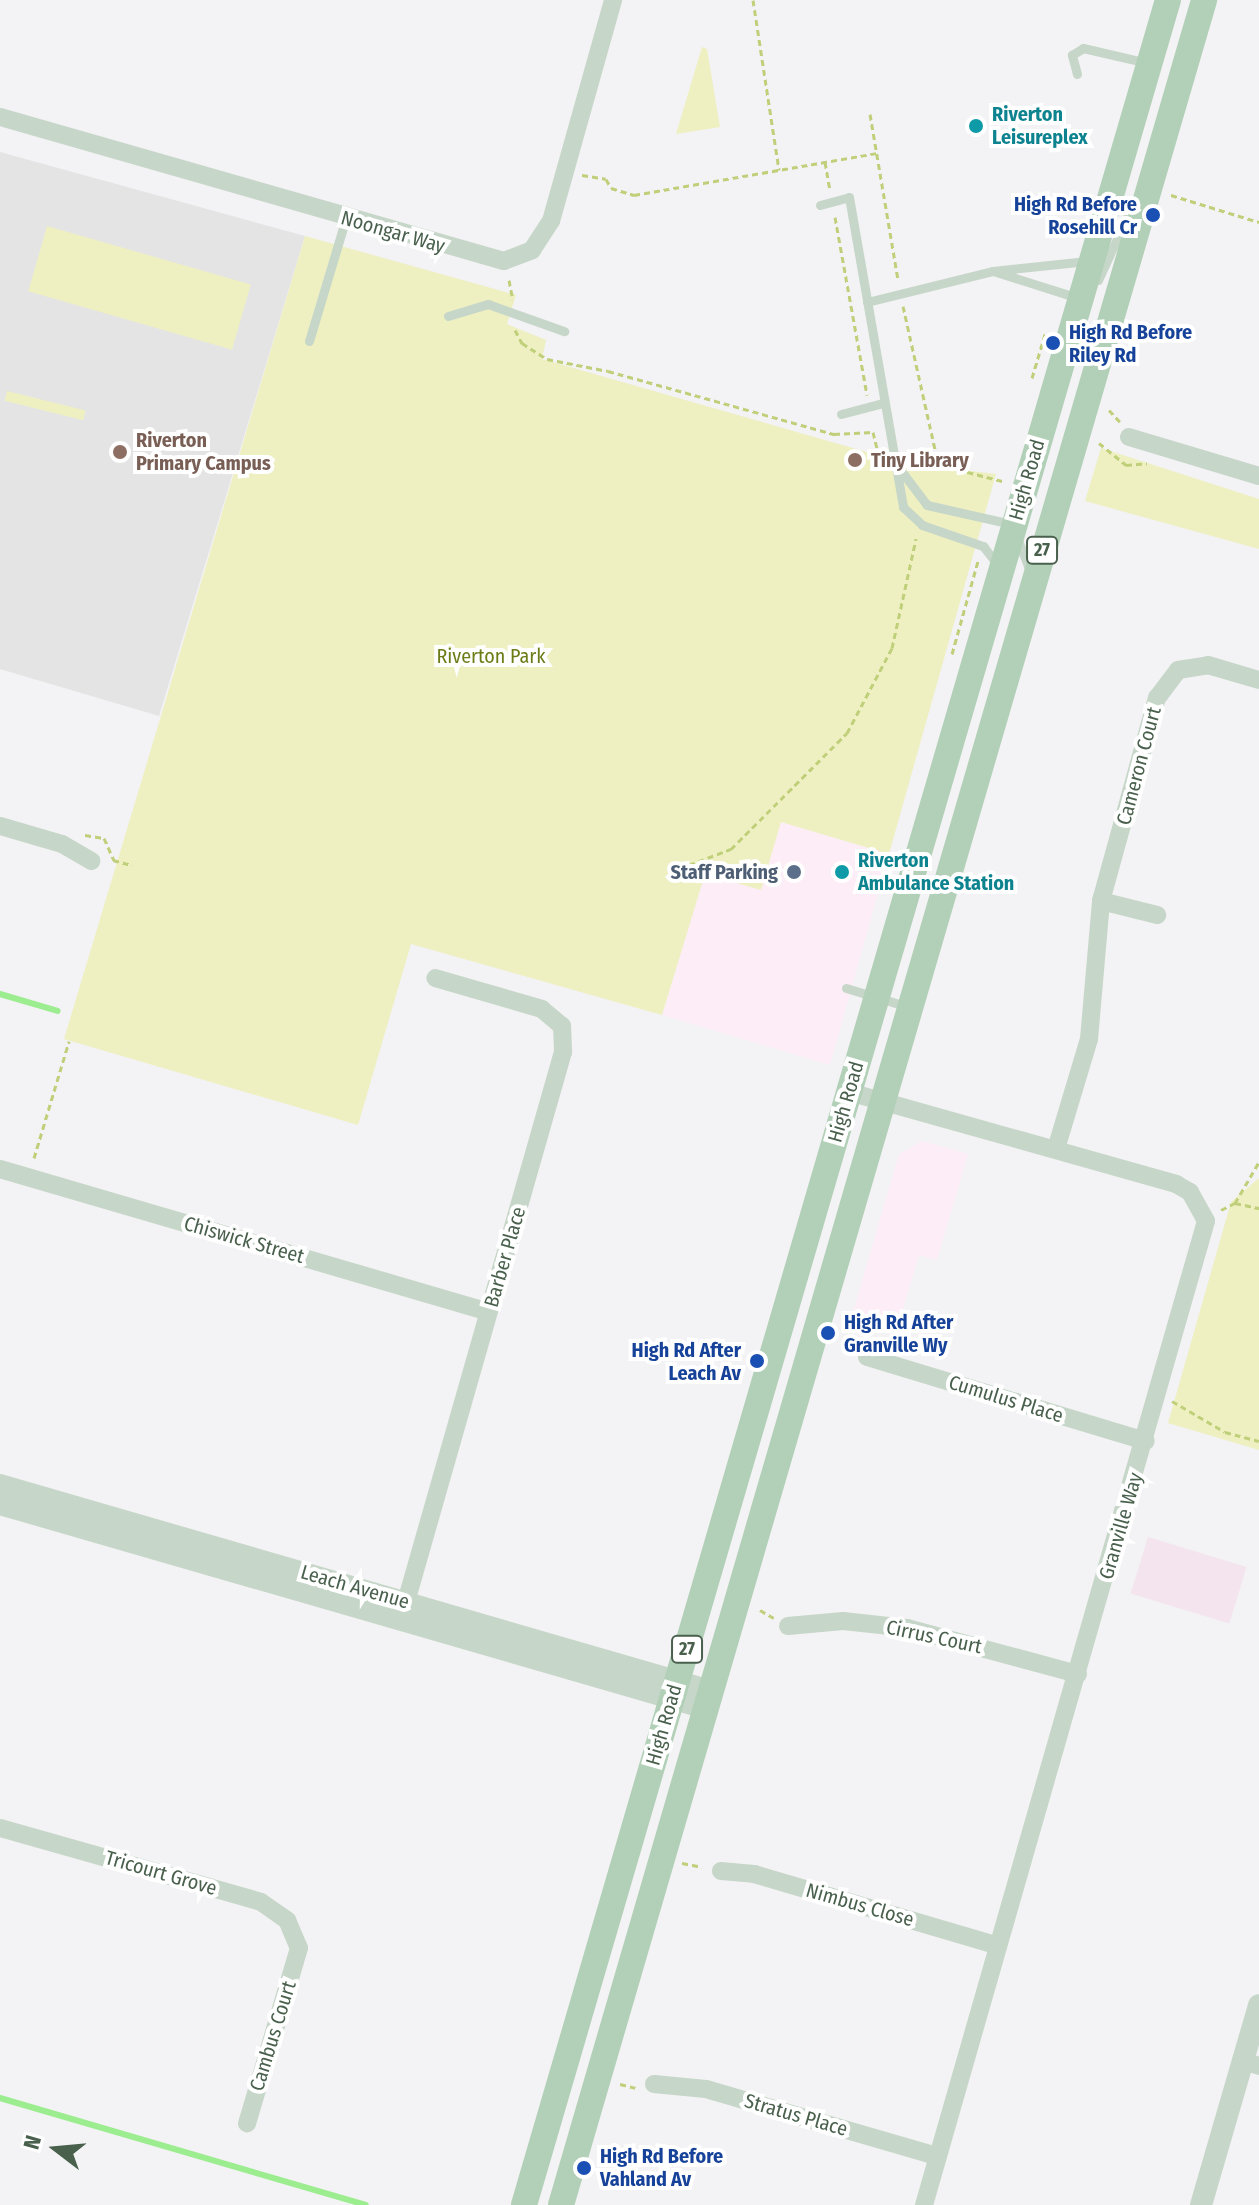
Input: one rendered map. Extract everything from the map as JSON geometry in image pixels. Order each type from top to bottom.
[{"type":"main road","name":"High Road","points":[[524,2205],[1168,0]]},
{"type":"main road","name":"High Road","points":[[561,2205],[1204,0]]},
{"type":"street","name":"Noongar Way","points":[[0,117],[484,258],[504,261],[532,250],[551,221],[613,0]]},
{"type":"street","points":[[1129,437],[1259,476]]},
{"type":"street","name":"Cameron Court","points":[[1056,1149],[1089,1039],[1101,901],[1157,698],[1178,670],[1193,667],[1208,665],[1259,680]]},
{"type":"street","points":[[0,826],[62,844],[91,861]]},
{"type":"street","points":[[1101,901],[1157,915]]},
{"type":"street","name":"Barber Place","points":[[404,1610],[563,1052],[562,1026],[542,1009],[435,978]]},
{"type":"street","points":[[849,1092],[1176,1184],[1202,1206]]},
{"type":"street","name":"Chiswick Street","points":[[0,1169],[489,1312]]},
{"type":"street","name":"Granville Way","points":[[924,2205],[1206,1233],[1202,1206]]},
{"type":"street","name":"Cumulus Place","points":[[867,1357],[1146,1441]]},
{"type":"street","name":"Leach Avenue","points":[[0,1485],[708,1700]]},
{"type":"street","name":"Leach Avenue","points":[[0,1504],[404,1610]]},
{"type":"street","name":"Cirrus Court","points":[[788,1626],[843,1621],[907,1628],[1078,1674]]},
{"type":"street","name":"Tricourt Grove","points":[[1,1831],[261,1902],[287,1920],[299,1948]]},
{"type":"street","name":"Nimbus Close","points":[[721,1871],[754,1874],[998,1946]]},
{"type":"street","name":"Cambus Court","points":[[247,2123],[299,1948]]},
{"type":"street","points":[[1201,2205],[1251,2064],[1259,2005]]},
{"type":"street","name":"Stratus Place","points":[[654,2084],[706,2089],[937,2156]]},
{"type":"lane","points":[[1077,74],[1072,55],[1083,48],[1148,63]]},
{"type":"lane","points":[[993,271],[1079,298],[1095,288],[1161,143]]},
{"type":"lane","points":[[820,205],[849,197],[883,403],[898,464],[903,507],[922,525],[983,546],[1001,569]]},
{"type":"lane","points":[[309,341],[346,218]]},
{"type":"lane","points":[[867,302],[993,271],[1091,260]]},
{"type":"lane","points":[[448,316],[488,304],[564,331]]},
{"type":"lane","points":[[841,414],[883,403]]},
{"type":"lane","points":[[898,464],[927,505],[1014,525],[1033,580]]},
{"type":"lane","points":[[846,988],[909,1007]]},
{"type":"path","points":[[753,0],[779,170]]},
{"type":"path","points":[[576,175],[606,179],[611,188],[634,195],[876,153]]},
{"type":"path","points":[[825,162],[880,462],[898,464],[936,454],[948,467],[1002,481]]},
{"type":"path","points":[[1169,195],[1259,222]]},
{"type":"path","points":[[509,280],[511,323],[522,343],[547,359],[608,371],[834,434],[873,432]]},
{"type":"path","points":[[689,865],[731,849],[847,733],[892,648],[922,525]]},
{"type":"path","points":[[91,861],[132,865]]},
{"type":"path","points":[[29,1177],[69,1041]]},
{"type":"path","points":[[1202,1206],[1218,1212],[1235,1203],[1259,1162]]},
{"type":"path","points":[[1235,1203],[1259,1208]]},
{"type":"path","points":[[841,1321],[867,1329],[867,1357]]},
{"type":"path","points":[[1172,1401],[1225,1432],[1259,1441]]},
{"type":"shaded area","name":"Riverton Primary Campus","points":[[0,152],[305,236],[159,716],[0,669]]},
{"type":"shaded area","points":[[781,822],[889,854],[830,1065],[662,1015],[705,874]]},
{"type":"shaded area","points":[[922,1141],[968,1154],[937,1260],[919,1255],[896,1333],[851,1319],[899,1154]]},
{"type":"green space","points":[[702,47],[707,49],[720,127],[676,134]]},
{"type":"green space","points":[[47,226],[251,284],[232,350],[28,291]]},
{"type":"green space","name":"Riverton Park","points":[[305,236],[516,295],[507,324],[546,340],[542,359],[905,463],[996,474],[889,854],[781,822],[761,890],[705,874],[662,1015],[411,944],[358,1125],[64,1039]]},
{"type":"green space","points":[[7,391],[86,411],[83,420],[5,401]]},
{"type":"green space","points":[[1101,448],[1259,499],[1259,549],[1085,501]]},
{"type":"green space","points":[[1259,1178],[1259,1450],[1168,1423],[1231,1202]]},
{"type":"sand","points":[[1148,1537],[1246,1567],[1229,1624],[1131,1593]]},
{"type":"waterway","points":[[0,994],[58,1011]]},
{"type":"waterway","points":[[0,2098],[366,2205]]},
{"type":"place","name":"Riverton Leisureplex","points":[[976,126]]},
{"type":"place","name":"High Rd Before Rosehill Cr","points":[[1153,215]]},
{"type":"place","name":"High Rd Before Riley Rd","points":[[1053,343]]},
{"type":"place","name":"Riverton Primary Campus","points":[[120,452]]},
{"type":"place","name":"Tiny Library","points":[[855,460]]},
{"type":"place","name":"Staff Parking","points":[[794,872]]},
{"type":"place","name":"Riverton Ambulance Station","points":[[842,872]]},
{"type":"place","name":"High Rd After Granville Wy","points":[[828,1333]]},
{"type":"place","name":"High Rd After Leach Av","points":[[757,1361]]},
{"type":"place","name":"High Rd Before Vahland Av","points":[[584,2168]]}]
